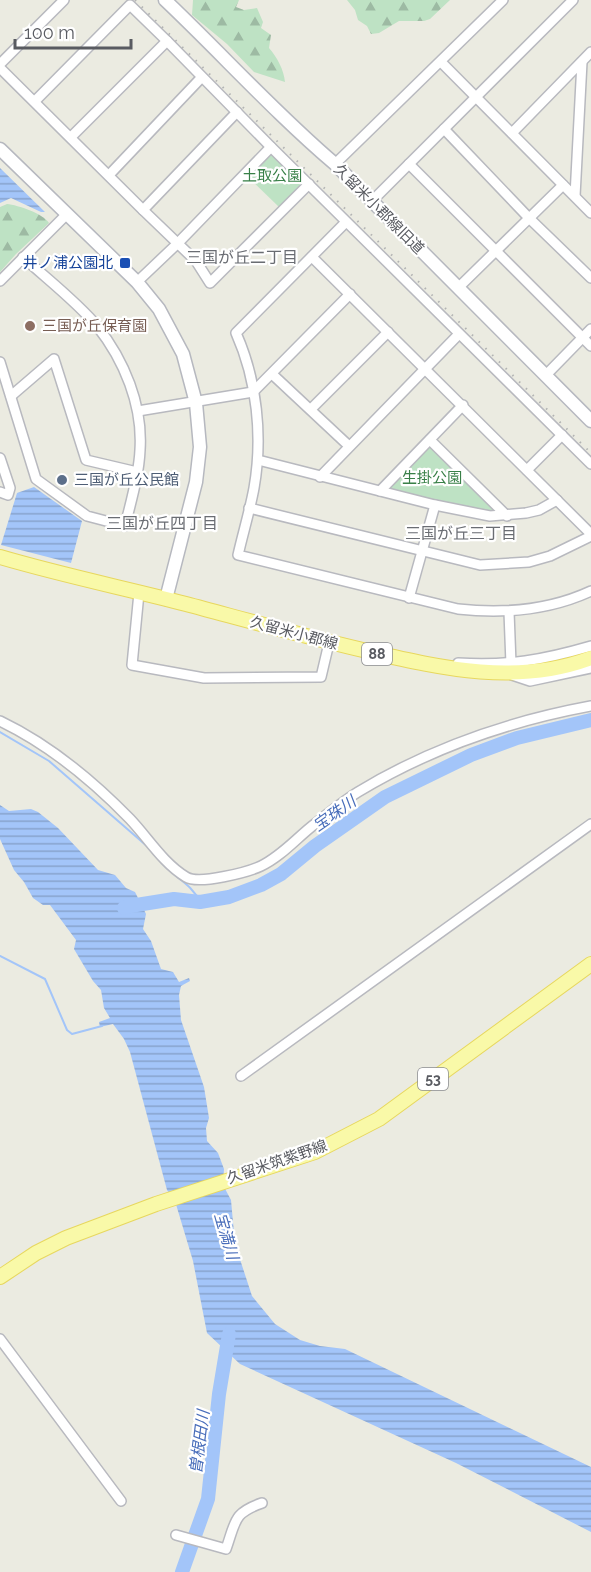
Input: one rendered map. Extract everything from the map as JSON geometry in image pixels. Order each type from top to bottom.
[{"type":"main road","name":"久留米小郡線","points":[[0,557],[329,643],[434,666],[509,668],[531,673],[555,669],[591,658]]},
{"type":"main road","name":"久留米筑紫野線","points":[[0,1277],[36,1253],[66,1238],[156,1204],[315,1152],[379,1119],[591,964]]},
{"type":"street","points":[[64,0],[0,66],[196,261],[210,283],[309,184]]},
{"type":"street","name":"久留米小郡線旧道","points":[[165,0],[213,45],[296,131],[335,164],[591,421]]},
{"type":"street","points":[[335,164],[503,0]]},
{"type":"street","points":[[372,201],[573,0]]},
{"type":"street","points":[[35,101],[130,5],[591,464]]},
{"type":"street","points":[[73,139],[168,42]]},
{"type":"street","points":[[512,133],[591,52]]},
{"type":"street","points":[[441,62],[591,213]]},
{"type":"street","points":[[575,196],[582,62]]},
{"type":"street","points":[[109,175],[201,78]]},
{"type":"street","points":[[143,210],[237,112]]},
{"type":"street","points":[[444,129],[529,218],[591,278]]},
{"type":"street","points":[[137,282],[271,147]]},
{"type":"street","points":[[0,149],[137,282],[159,309],[183,354],[196,403],[200,447],[196,482],[166,599]]},
{"type":"street","points":[[409,164],[591,346]]},
{"type":"street","points":[[458,288],[563,185]]},
{"type":"street","points":[[0,281],[67,214]]},
{"type":"street","points":[[346,222],[236,333],[244,351],[254,392],[258,460],[238,555],[409,598],[458,609],[490,613],[561,603],[591,591]]},
{"type":"street","points":[[0,362],[36,479],[87,516],[125,526],[140,449],[138,411],[127,375],[96,325],[23,257]]},
{"type":"street","points":[[249,508],[480,565],[529,562],[550,556],[591,535],[425,367],[312,257]]},
{"type":"street","points":[[138,411],[254,392],[350,294]]},
{"type":"street","points":[[545,376],[591,329]]},
{"type":"street","points":[[311,409],[388,332]]},
{"type":"street","points":[[320,477],[459,334]]},
{"type":"street","points":[[11,396],[54,359],[86,460],[137,472]]},
{"type":"street","points":[[272,374],[349,447]]},
{"type":"street","points":[[380,491],[463,405]]},
{"type":"street","points":[[527,470],[562,435]]},
{"type":"street","points":[[429,440],[507,516]]},
{"type":"street","points":[[0,458],[10,488],[8,495],[0,492]]},
{"type":"street","points":[[258,460],[435,505],[490,516],[507,516],[539,510],[557,500]]},
{"type":"street","points":[[409,598],[435,505]]},
{"type":"street","points":[[139,593],[132,665],[204,678],[321,677],[329,643]]},
{"type":"street","points":[[509,612],[509,668]]},
{"type":"street","points":[[509,668],[591,646]]},
{"type":"street","points":[[509,668],[530,681],[591,668]]},
{"type":"street","points":[[0,721],[72,767],[130,819],[166,861],[188,879],[197,880],[237,875],[262,865],[358,792],[439,751],[518,723],[591,706]]},
{"type":"street","points":[[241,1076],[591,824]]},
{"type":"street","points":[[0,1339],[121,1501]]},
{"type":"street","points":[[176,1535],[226,1549],[237,1519],[244,1509],[262,1503]]},
{"type":"green space","points":[[193,0],[239,0],[236,7],[244,10],[257,8],[263,22],[261,28],[271,35],[269,48],[280,64],[285,82],[254,72],[227,44],[192,15]]},
{"type":"green space","points":[[347,0],[450,0],[430,19],[399,21],[379,33],[371,34],[367,26],[358,20],[355,10]]},
{"type":"green space","name":"土取公園","points":[[269,153],[274,153],[302,182],[302,186],[280,208],[247,176]]},
{"type":"green space","points":[[7,204],[30,210],[42,216],[49,223],[0,272],[0,207]]},
{"type":"green space","name":"生掛公園","points":[[428,447],[432,447],[497,510],[494,514],[390,490],[389,486]]},
{"type":"water","points":[[0,168],[45,212],[11,198],[0,203]]},
{"type":"water","points":[[34,487],[82,521],[71,563],[1,545],[17,493]]},
{"type":"water","name":"宝満川","points":[[0,805],[9,811],[31,809],[38,812],[58,828],[98,870],[115,875],[126,888],[135,892],[146,914],[143,929],[151,941],[161,969],[173,972],[179,982],[189,978],[190,981],[181,986],[179,995],[181,1020],[204,1087],[209,1118],[206,1128],[207,1141],[218,1153],[224,1169],[223,1185],[231,1200],[235,1244],[252,1296],[275,1324],[300,1340],[320,1346],[345,1349],[591,1467],[591,1532],[456,1463],[240,1364],[207,1333],[193,1261],[175,1201],[167,1190],[130,1052],[113,1024],[100,1027],[99,1022],[110,1018],[104,1008],[101,990],[74,949],[76,940],[50,905],[43,905],[33,898],[14,870],[0,839]]},
{"type":"waterway","name":"宝珠川","points":[[124,908],[174,899],[200,902],[229,897],[261,885],[281,874],[315,846],[385,797],[471,755],[517,738],[591,720]]},
{"type":"waterway","points":[[0,732],[49,761],[148,847]]},
{"type":"waterway","points":[[161,862],[188,885],[200,902]]},
{"type":"waterway","points":[[0,956],[45,979],[67,1030],[72,1034],[102,1026]]},
{"type":"waterway","name":"曽根田川","points":[[182,1572],[208,1499],[219,1394],[229,1334]]},
{"type":"railway","points":[[135,0],[591,453]]},
{"type":"place","name":"井ノ浦公園北","points":[[125,263]]},
{"type":"place","name":"三国が丘保育園","points":[[30,326]]},
{"type":"place","name":"三国が丘公民館","points":[[62,480]]},
{"type":"district","name":"三国が丘二丁目","points":[[242,257]]},
{"type":"district","name":"三国が丘四丁目","points":[[162,523]]},
{"type":"district","name":"三国が丘三丁目","points":[[461,533]]}]
